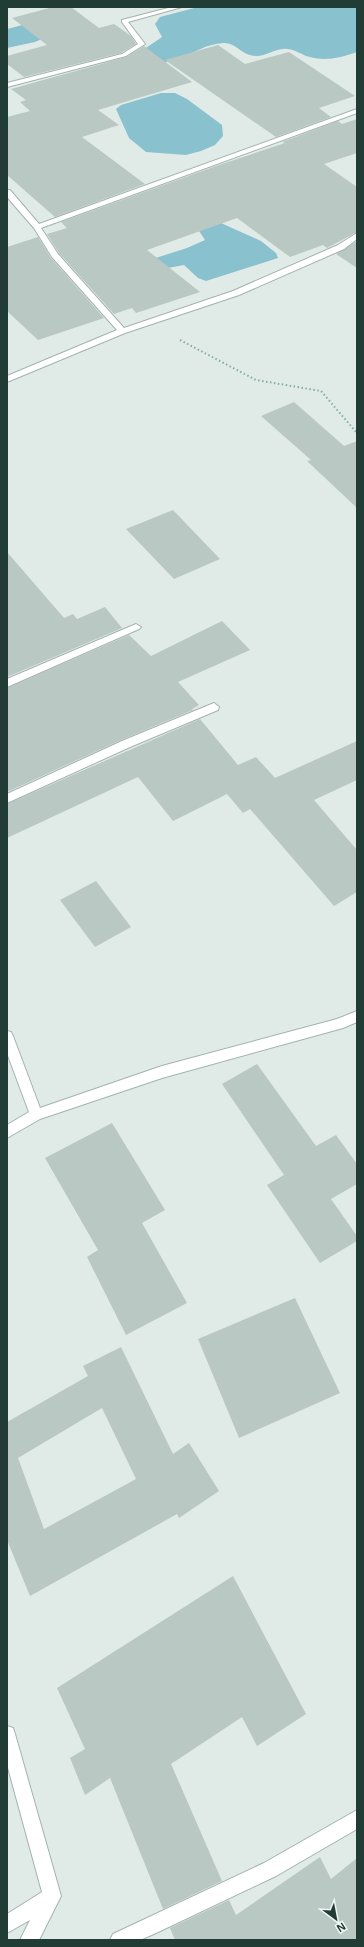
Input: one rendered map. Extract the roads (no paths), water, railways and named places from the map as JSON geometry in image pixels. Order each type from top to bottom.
[{"type":"street","points":[[7,86],[124,55],[142,44],[124,20],[179,7]]},
{"type":"street","points":[[37,227],[60,220],[139,189],[357,111]]},
{"type":"street","points":[[7,192],[37,227],[55,255],[122,331]]},
{"type":"street","points":[[7,379],[122,331],[243,290],[340,247],[357,235]]},
{"type":"street","points":[[7,683],[136,627]]},
{"type":"street","points":[[7,799],[126,744],[214,706]]},
{"type":"street","points":[[7,1132],[36,1115],[162,1072],[338,1024],[357,1016]]},
{"type":"street","points":[[7,1036],[36,1115]]},
{"type":"street","points":[[7,1734],[52,1896],[29,1940]]},
{"type":"street","points":[[119,1940],[229,1891],[332,1836],[357,1819]]},
{"type":"street","points":[[7,1924],[52,1896]]},
{"type":"water","points":[[198,7],[357,7],[357,52],[338,57],[319,59],[306,56],[292,50],[283,49],[255,56],[247,54],[231,44],[223,43],[212,45],[180,58],[153,65],[143,50],[162,37],[155,24],[160,17]]},
{"type":"water","points":[[30,23],[55,33],[35,42],[7,48],[7,29]]},
{"type":"water","points":[[161,93],[175,93],[187,99],[222,125],[223,136],[215,145],[186,155],[146,152],[129,138],[116,109],[121,105]]},
{"type":"water","points":[[221,223],[261,241],[276,253],[278,258],[206,281],[198,278],[184,265],[168,268],[140,263],[187,248],[205,240],[199,231]]}]
